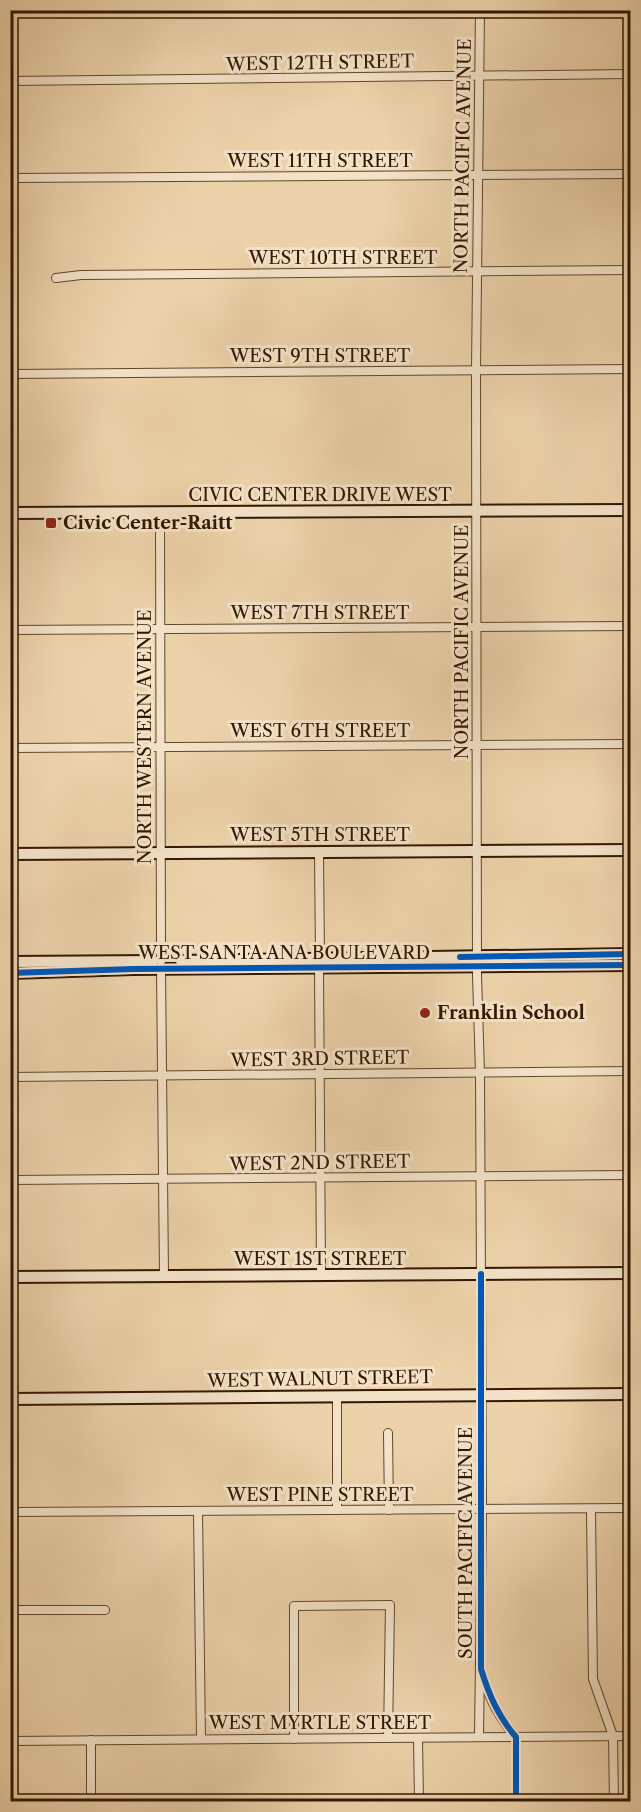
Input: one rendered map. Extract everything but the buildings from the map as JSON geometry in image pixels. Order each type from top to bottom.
[{"type":"main road","name":"CIVIC CENTER DRIVE WEST","points":[[10,513],[630,510]]},
{"type":"main road","name":"WEST 5TH STREET","points":[[10,854],[630,850]]},
{"type":"main road","name":"WEST SANTA ANA BOULEVARD","points":[[477,962],[630,954]]},
{"type":"main road","name":"WEST SANTA ANA BOULEVARD","points":[[10,962],[161,965],[477,962],[630,965]]},
{"type":"main road","name":"WEST SANTA ANA BOULEVARD","points":[[10,973],[161,965]]},
{"type":"main road","name":"WEST 1ST STREET","points":[[10,1277],[630,1273]]},
{"type":"main road","name":"WEST WALNUT STREET","points":[[10,1399],[630,1394]]},
{"type":"street","name":"NORTH PACIFIC AVENUE","points":[[480,10],[476,272],[476,511],[477,962],[481,1274]]},
{"type":"street","name":"WEST 12TH STREET","points":[[10,81],[630,74]]},
{"type":"street","name":"WEST 11TH STREET","points":[[10,177],[630,174]]},
{"type":"street","name":"WEST 10TH STREET","points":[[56,278],[81,275],[630,270]]},
{"type":"street","name":"WEST 9TH STREET","points":[[10,374],[630,369]]},
{"type":"street","name":"NORTH WESTERN AVENUE","points":[[160,512],[164,1276]]},
{"type":"street","name":"WEST 7TH STREET","points":[[10,630],[630,626]]},
{"type":"street","name":"WEST 6TH STREET","points":[[10,748],[630,744]]},
{"type":"street","points":[[319,852],[321,1275]]},
{"type":"street","name":"WEST 3RD STREET","points":[[10,1077],[630,1071]]},
{"type":"street","name":"WEST 2ND STREET","points":[[10,1180],[630,1175]]},
{"type":"street","name":"SOUTH PACIFIC AVENUE","points":[[479,1737],[482,1509],[481,1274]]},
{"type":"street","points":[[336,1396],[337,1510]]},
{"type":"street","points":[[388,1433],[389,1510]]},
{"type":"street","name":"WEST PINE STREET","points":[[10,1512],[630,1508]]},
{"type":"street","points":[[591,1509],[593,1680],[613,1736],[614,1802]]},
{"type":"street","points":[[198,1511],[201,1739]]},
{"type":"street","points":[[294,1738],[294,1606],[390,1605],[388,1738]]},
{"type":"street","points":[[10,1610],[105,1610]]},
{"type":"street","name":"SOUTH PACIFIC AVENUE","points":[[481,1669],[489,1696],[502,1721],[516,1737]]},
{"type":"street","name":"WEST MYRTLE STREET","points":[[10,1741],[630,1736]]},
{"type":"street","points":[[516,1737],[516,1802]]},
{"type":"street","points":[[418,1738],[418,1802]]},
{"type":"street","points":[[91,1740],[91,1802]]},
{"type":"tram line","points":[[10,971],[96,968],[487,966],[630,962]]},
{"type":"cycle path","points":[[460,957],[630,954]]},
{"type":"cycle path","points":[[10,973],[133,969],[630,965]]},
{"type":"cycle path","points":[[481,1274],[481,1669],[495,1705],[516,1737],[516,1802]]},
{"type":"place","name":"Civic Center-Raitt","points":[[51,523]]},
{"type":"place","name":"Franklin School","points":[[425,1013]]}]
